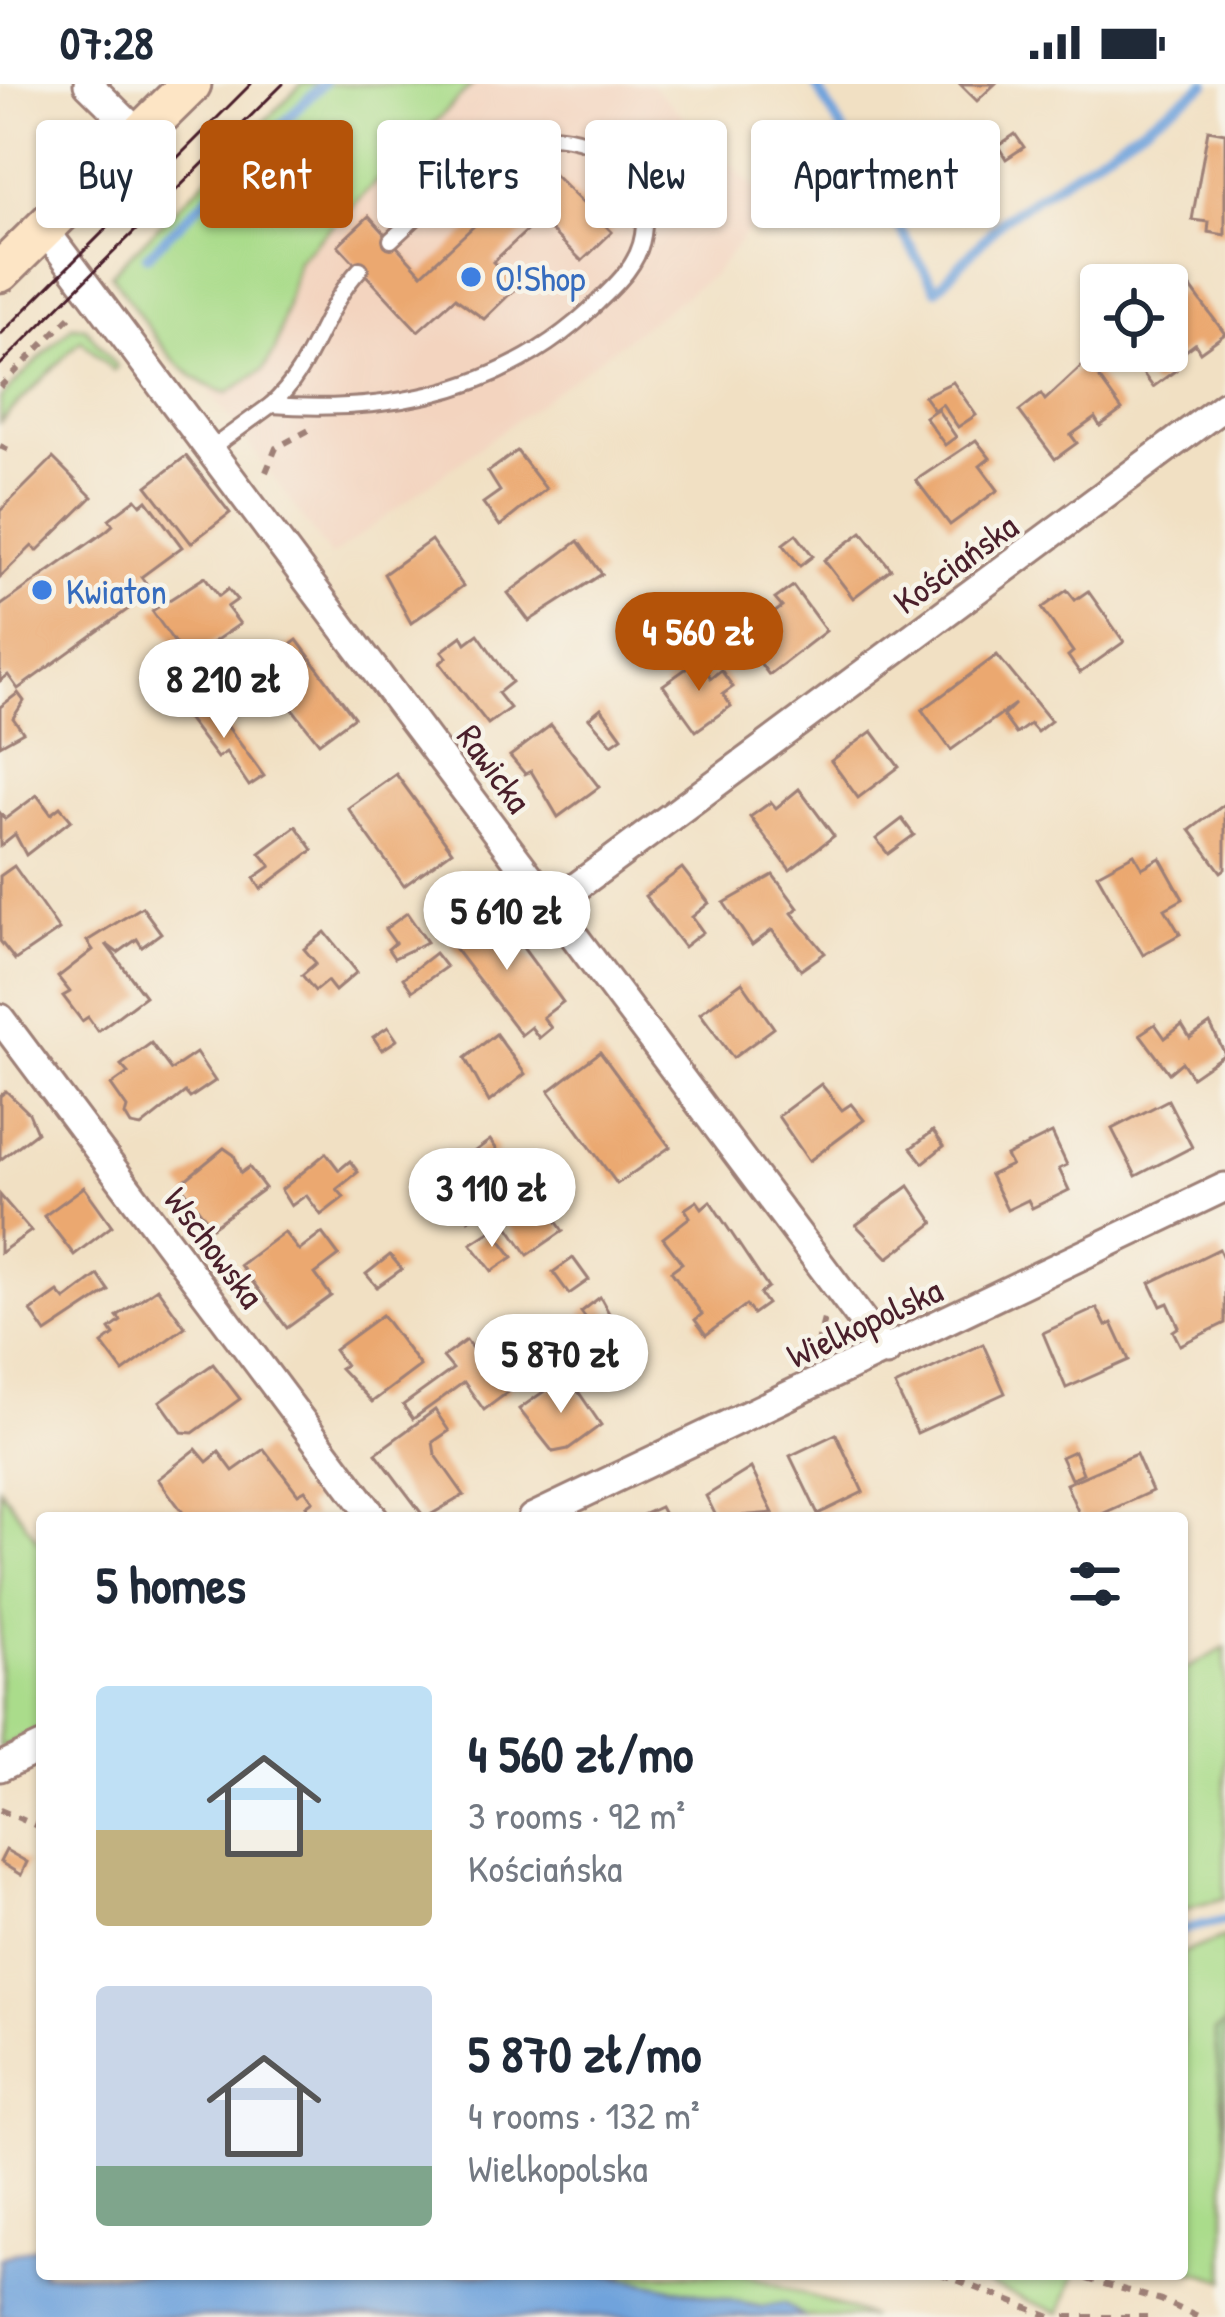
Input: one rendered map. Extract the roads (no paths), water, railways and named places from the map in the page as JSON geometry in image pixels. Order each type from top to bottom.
[{"type":"main road","points":[[156,120],[191,84]]},
{"type":"main road","points":[[0,272],[44,229]]},
{"type":"street","points":[[88,84],[124,120]]},
{"type":"street","name":"Rawicka","points":[[44,229],[886,1352]]},
{"type":"street","name":"Kościańska","points":[[552,905],[1225,405]]},
{"type":"street","name":"Wschowska","points":[[0,1018],[370,1512]]},
{"type":"street","name":"Wielkopolska","points":[[545,1512],[1225,1187]]},
{"type":"street","points":[[0,1767],[36,1751]]},
{"type":"lane","points":[[271,405],[336,410],[447,394],[526,358],[560,335],[632,266],[643,233],[640,200],[609,155],[574,136],[561,135]]},
{"type":"lane","points":[[391,240],[404,228]]},
{"type":"lane","points":[[212,448],[271,405],[299,375],[323,318],[360,269]]},
{"type":"water","points":[[36,2247],[36,2280],[634,2280],[762,2307],[784,2303],[804,2317],[0,2317],[0,2258]]},
{"type":"waterway","points":[[147,256],[323,84]]},
{"type":"waterway","points":[[815,84],[936,290],[1002,220],[1206,84]]},
{"type":"waterway","points":[[1188,1929],[1225,1920]]},
{"type":"tram line","points":[[0,335],[251,84]]},
{"type":"tram line","points":[[0,365],[283,84]]},
{"type":"place","name":"O!Shop","points":[[471,277]]},
{"type":"place","name":"Kwiaton","points":[[42,590]]}]
